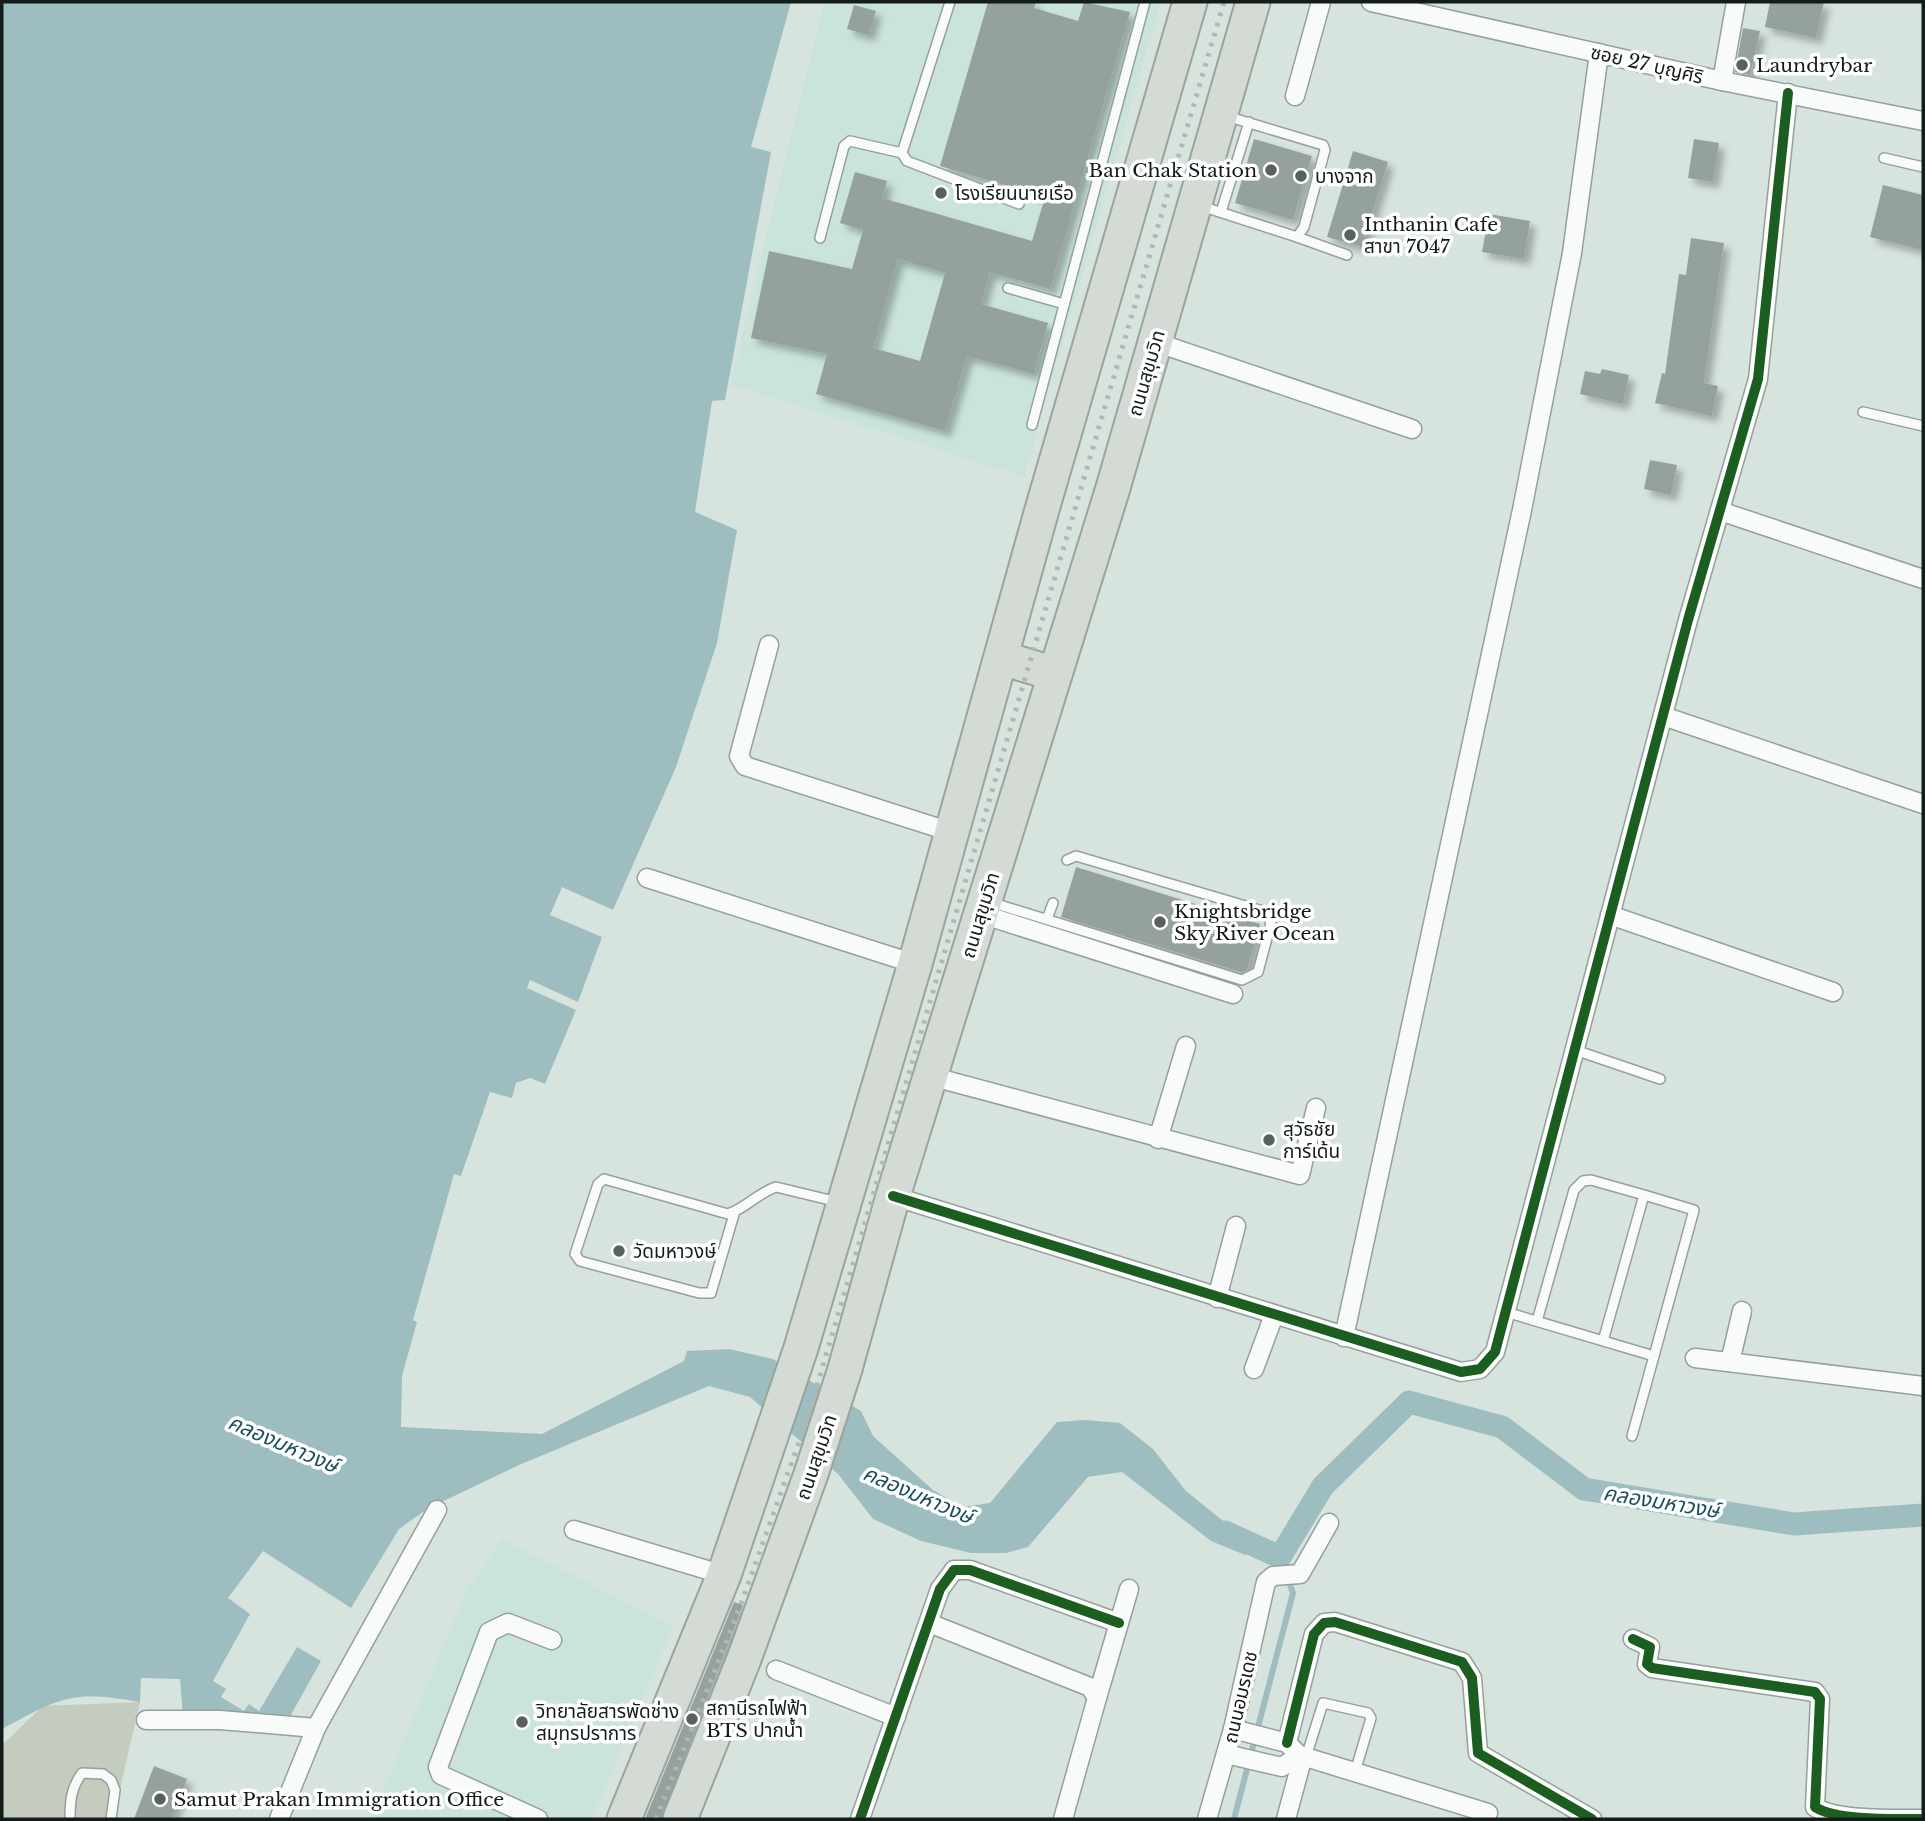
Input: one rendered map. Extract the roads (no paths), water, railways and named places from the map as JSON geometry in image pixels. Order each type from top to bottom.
[{"type":"highway","points":[[624,1819],[728,1562],[766,1456],[831,1248],[1190,2]]},
{"type":"highway","name":"ถนนสุขุมวิท","points":[[680,1819],[815,1461],[893,1196],[1155,342],[1208,208],[1235,119],[1254,2]]},
{"type":"highway","points":[[1002,658],[1055,674]]},
{"type":"street","points":[[1295,96],[1321,2]]},
{"type":"street","name":"ซอย 27 บุญศิริ","points":[[1371,2],[1426,8],[1723,82],[1923,121]]},
{"type":"street","points":[[1723,82],[1736,2]]},
{"type":"street","points":[[1344,1337],[1522,510],[1572,253],[1599,53]]},
{"type":"street","points":[[893,1196],[1461,1371],[1480,1368],[1495,1352],[1663,716],[1758,379],[1788,93]]},
{"type":"street","points":[[1155,342],[1412,429]]},
{"type":"street","points":[[1720,511],[1923,579]]},
{"type":"street","points":[[769,645],[738,756],[745,766],[951,832]]},
{"type":"street","points":[[1663,716],[1923,804]]},
{"type":"street","points":[[647,878],[915,964]]},
{"type":"street","points":[[983,907],[1233,994]]},
{"type":"street","points":[[1610,915],[1833,992]]},
{"type":"street","points":[[1158,1139],[1186,1046]]},
{"type":"street","points":[[930,1076],[1300,1175],[1316,1108]]},
{"type":"street","points":[[1217,1298],[1236,1226]]},
{"type":"street","points":[[1730,1362],[1742,1311]]},
{"type":"street","points":[[1254,1369],[1274,1315]]},
{"type":"street","points":[[1695,1358],[1923,1386]]},
{"type":"street","points":[[279,1819],[316,1728],[437,1510]]},
{"type":"street","name":"ถนนอมรเดช","points":[[1207,1819],[1239,1730],[1266,1582],[1273,1576],[1300,1574],[1329,1523]]},
{"type":"street","points":[[574,1530],[728,1562]]},
{"type":"street","points":[[860,1819],[949,1574],[961,1569],[970,1570],[1119,1623]]},
{"type":"street","points":[[1063,1819],[1129,1589]]},
{"type":"street","points":[[1286,1819],[1299,1753],[1314,1634],[1324,1623],[1335,1622],[1462,1662],[1472,1673],[1478,1753],[1592,1819]]},
{"type":"street","points":[[538,1819],[441,1775],[438,1767],[489,1632],[508,1623],[552,1640]]},
{"type":"street","points":[[929,1623],[1090,1687],[1097,1698]]},
{"type":"street","points":[[1633,1639],[1650,1647],[1647,1664],[1652,1668],[1810,1690],[1818,1694],[1820,1699],[1814,1813],[1840,1819],[1923,1819]]},
{"type":"street","points":[[776,1671],[895,1717]]},
{"type":"street","points":[[146,1720],[220,1720],[316,1728]]},
{"type":"street","points":[[1239,1730],[1355,1772],[1488,1813]]},
{"type":"street","points":[[1232,1755],[1282,1767],[1299,1753]]},
{"type":"lane","points":[[902,153],[950,2]]},
{"type":"lane","points":[[1032,425],[1145,2]]},
{"type":"lane","points":[[1235,119],[1324,145],[1304,227],[1297,237]]},
{"type":"lane","points":[[820,239],[844,146],[850,141],[902,153],[907,161],[1019,204]]},
{"type":"lane","points":[[1884,158],[1923,167]]},
{"type":"lane","points":[[1208,208],[1347,255]]},
{"type":"lane","points":[[1008,288],[1064,304]]},
{"type":"lane","points":[[1863,412],[1923,426]]},
{"type":"lane","points":[[983,907],[1047,919],[1242,980],[1258,972],[1271,923],[1266,912],[1076,856],[1067,860]]},
{"type":"lane","points":[[1047,919],[1054,903]]},
{"type":"lane","points":[[1575,1050],[1660,1079]]},
{"type":"lane","points":[[735,1211],[710,1293],[699,1293],[580,1261],[575,1254],[598,1184],[604,1179],[728,1213],[776,1187],[845,1203]]},
{"type":"lane","points":[[1537,1321],[1574,1190],[1583,1181],[1591,1180],[1694,1210],[1632,1436]]},
{"type":"lane","points":[[1603,1341],[1644,1195]]},
{"type":"lane","points":[[1506,1312],[1654,1356]]},
{"type":"lane","points":[[1299,1753],[1322,1703],[1368,1713],[1371,1718],[1355,1772]]},
{"type":"lane","points":[[70,1819],[70,1794],[75,1782],[82,1773],[92,1772],[103,1774],[115,1790],[111,1819]]},
{"type":"water","points":[[2,2],[791,2],[751,147],[771,152],[725,400],[712,401],[695,512],[737,530],[717,643],[676,767],[613,910],[562,887],[550,915],[602,937],[578,1002],[530,980],[527,988],[576,1010],[545,1084],[530,1078],[516,1083],[512,1098],[490,1092],[461,1176],[454,1174],[413,1320],[417,1322],[402,1376],[401,1427],[542,1434],[684,1361],[687,1351],[729,1349],[773,1359],[861,1411],[873,1436],[933,1490],[962,1507],[990,1503],[1057,1422],[1086,1420],[1120,1423],[1153,1449],[1186,1491],[1254,1546],[1245,1555],[1211,1541],[1122,1472],[1088,1477],[1028,1547],[1006,1553],[971,1553],[921,1541],[873,1519],[838,1474],[750,1397],[709,1386],[519,1465],[427,1509],[399,1529],[351,1608],[263,1551],[228,1598],[250,1614],[213,1681],[226,1689],[221,1697],[244,1711],[249,1704],[259,1711],[297,1647],[321,1661],[288,1720],[183,1716],[180,1679],[141,1678],[140,1702],[98,1697],[68,1699],[54,1703],[2,1729]]},
{"type":"waterway","name":"คลองมหาวงษ์","points":[[1225,1532],[1280,1557],[1323,1486],[1409,1402],[1502,1427],[1584,1489],[1794,1524],[1923,1515]]},
{"type":"waterway","points":[[1234,1819],[1293,1593],[1280,1557]]},
{"type":"railway","points":[[656,1819],[741,1604],[807,1420],[1224,2]]},
{"type":"place","name":"Laundrybar","points":[[1742,65]]},
{"type":"place","name":"Ban Chak Station","points":[[1271,170]]},
{"type":"place","name":"บางจาก","points":[[1301,176]]},
{"type":"place","name":"โรงเรียนนายเรือ","points":[[941,193]]},
{"type":"place","name":"Inthanin Cafe สาขา 7047","points":[[1350,235]]},
{"type":"place","name":"Knightsbridge Sky River Ocean","points":[[1160,922]]},
{"type":"place","name":"สุวัธชัย การ์เด้น","points":[[1269,1140]]},
{"type":"place","name":"วัดมหาวงษ์","points":[[619,1251]]},
{"type":"place","name":"สถานีรถไฟฟ้า BTS ปากน้ำ","points":[[692,1719]]},
{"type":"place","name":"วิทยาลัยสารพัดช่าง สมุทรปราการ","points":[[522,1722]]},
{"type":"place","name":"Samut Prakan Immigration Office","points":[[160,1799]]}]
